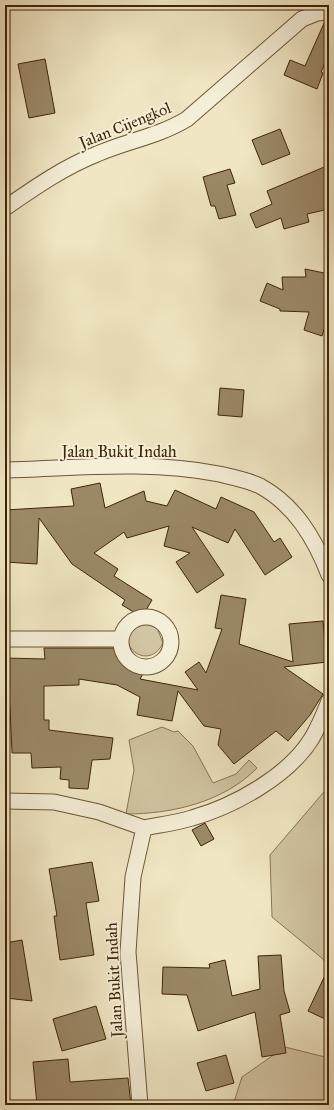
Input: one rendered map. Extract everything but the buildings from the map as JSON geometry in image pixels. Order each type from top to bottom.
[{"type":"street","name":"Jalan Cijengkol","points":[[5,208],[45,181],[96,154],[170,129],[187,119],[302,19],[317,13],[329,12]]},
{"type":"street","name":"Jalan Bukit Indah","points":[[5,470],[160,466],[230,477],[259,486],[279,500],[297,516],[314,540],[329,575]]},
{"type":"street","points":[[5,639],[120,639]]},
{"type":"street","points":[[5,802],[54,802],[99,812],[144,828],[191,819],[247,796],[266,784],[301,753],[308,743],[329,701]]},
{"type":"street","name":"Jalan Bukit Indah","points":[[140,1105],[128,952],[133,876],[144,828]]},
{"type":"shaded area","points":[[150,621],[156,625],[163,643],[156,652],[147,656],[139,655],[132,650],[129,643],[130,635],[136,627]]},
{"type":"shaded area","points":[[162,727],[174,732],[178,731],[193,746],[213,783],[236,774],[249,760],[257,768],[244,780],[229,790],[196,804],[161,812],[126,814],[134,770],[129,740]]},
{"type":"shaded area","points":[[329,786],[329,969],[323,959],[272,917],[270,855]]},
{"type":"shaded area","points":[[285,1047],[329,1058],[329,1105],[233,1105],[242,1077]]}]
